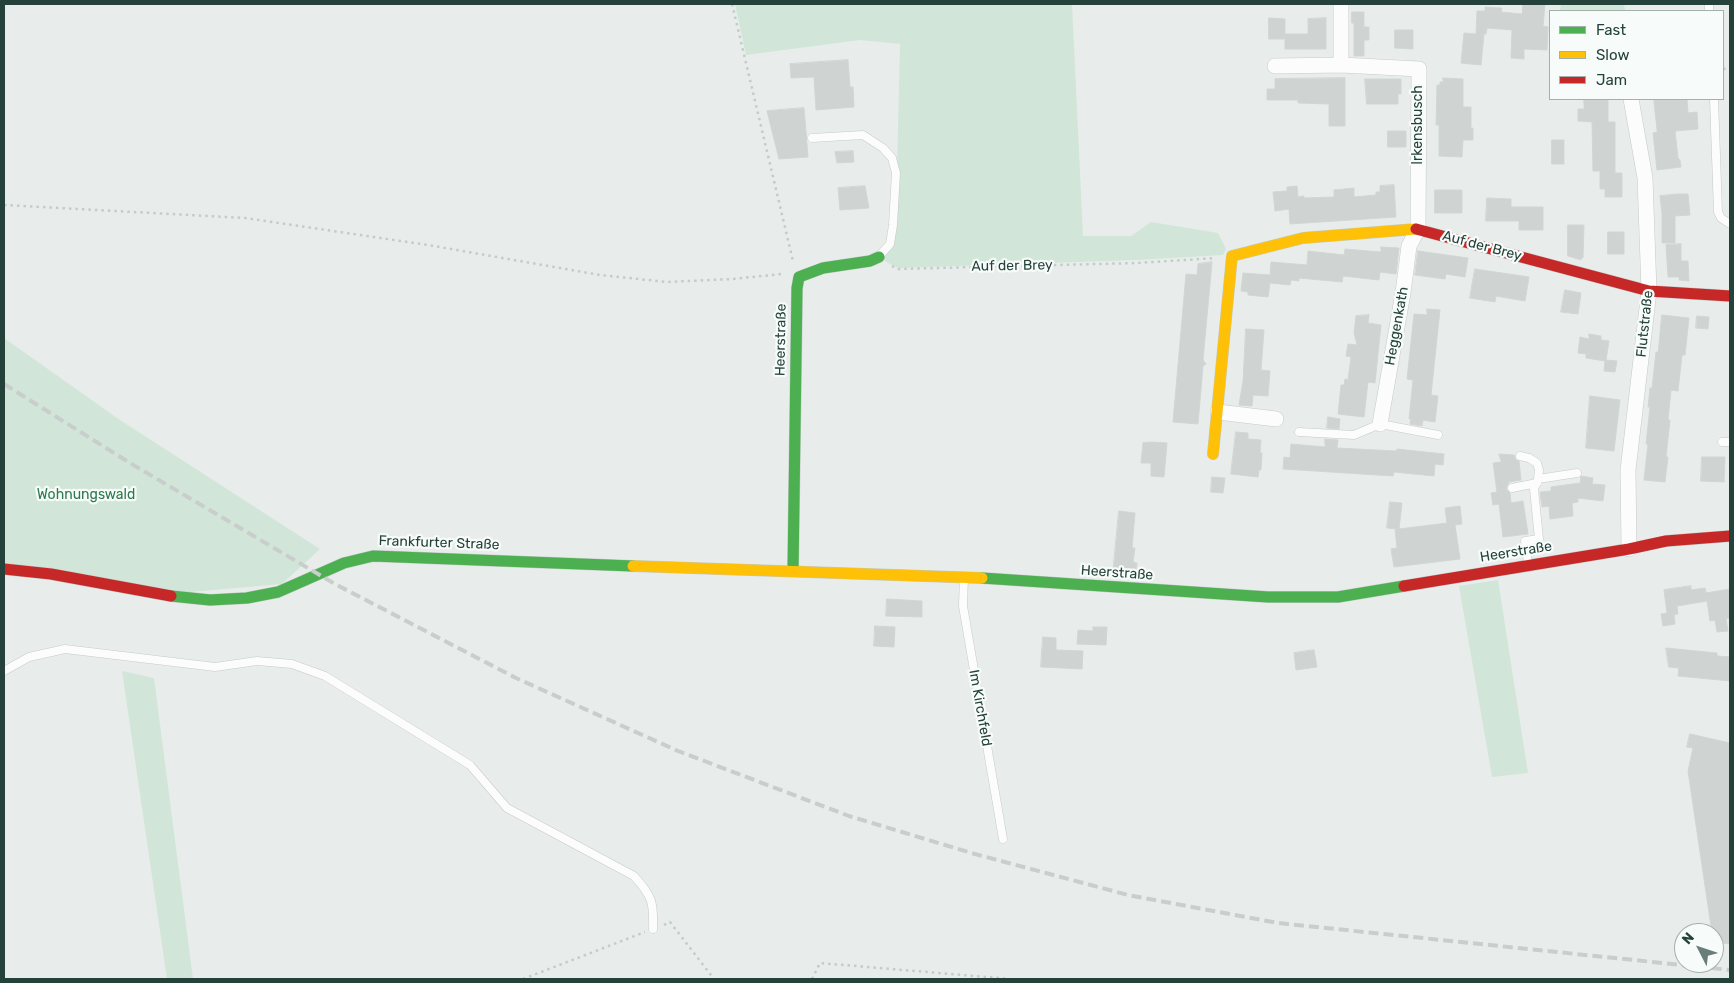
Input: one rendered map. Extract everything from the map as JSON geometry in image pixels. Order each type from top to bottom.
[{"type":"main road","name":"Auf der Brey","points":[[1232,256],[1303,238],[1418,229],[1649,291],[1730,296]]},
{"type":"main road","points":[[1213,454],[1232,256]]},
{"type":"main road","points":[[799,277],[823,268],[870,261],[879,257]]},
{"type":"main road","name":"Heerstraße","points":[[799,277],[797,288],[792,571],[964,577],[1268,597],[1338,596],[1630,549],[1666,541],[1730,536]]},
{"type":"main road","name":"Frankfurter Straße","points":[[4,570],[51,574],[168,596],[210,600],[247,598],[278,592],[344,563],[373,556],[792,571]]},
{"type":"street","points":[[1341,4],[1342,65]]},
{"type":"street","name":"Irkensbusch","points":[[1275,66],[1342,65],[1419,69],[1418,229]]},
{"type":"street","name":"Flutstraße","points":[[1630,549],[1628,470],[1649,291],[1645,178],[1631,100]]},
{"type":"street","name":"Heggenkath","points":[[1380,424],[1403,293],[1409,246],[1418,229]]},
{"type":"street","points":[[1218,412],[1276,419]]},
{"type":"lane","points":[[1714,100],[1718,212],[1721,218],[1730,224]]},
{"type":"lane","points":[[812,138],[863,134],[883,148],[892,158],[896,173],[893,225],[890,244],[879,257]]},
{"type":"lane","points":[[1299,432],[1354,435],[1380,424],[1438,435]]},
{"type":"lane","points":[[1520,456],[1529,458],[1537,463],[1537,481],[1534,489],[1539,539],[1525,541],[1528,565]]},
{"type":"lane","points":[[1512,488],[1577,473]]},
{"type":"lane","name":"Im Kirchfeld","points":[[964,577],[963,606],[1003,839]]},
{"type":"lane","points":[[4,671],[30,657],[65,649],[214,667],[257,661],[292,664],[325,676],[470,765],[507,808],[634,876],[648,891],[654,911],[653,929]]},
{"type":"path","points":[[732,4],[793,261],[799,277]]},
{"type":"path","points":[[4,205],[245,218],[428,245],[582,273],[667,282],[783,274],[799,277]]},
{"type":"path","name":"Auf der Brey","points":[[879,257],[886,264],[898,269],[1136,263],[1232,256]]},
{"type":"path","points":[[523,979],[670,922],[714,979]]},
{"type":"path","points":[[812,979],[820,963],[1010,979]]},
{"type":"green space","points":[[735,4],[1072,4],[1083,236],[1131,236],[1151,222],[1218,233],[1226,249],[1223,255],[1137,260],[898,268],[888,263],[881,257],[890,247],[897,170],[900,44],[860,40],[746,55]]},
{"type":"green space","points":[[1561,4],[1624,4],[1625,10],[1560,10]]},
{"type":"green space","name":"Wohnungswald","points":[[4,338],[120,420],[320,549],[282,584],[178,593],[4,563]]},
{"type":"green space","points":[[1498,580],[1528,773],[1492,777],[1459,586]]},
{"type":"green space","points":[[122,671],[154,678],[193,979],[167,979]]},
{"type":"building","points":[[1523,4],[1545,4],[1543,26],[1548,27],[1547,50],[1524,49],[1524,59],[1511,58],[1512,30],[1487,28],[1486,34],[1484,34],[1481,65],[1461,63],[1464,33],[1476,34],[1477,11],[1485,11],[1485,7],[1502,8],[1501,12],[1522,14]]},
{"type":"building","points":[[1352,12],[1364,12],[1364,27],[1369,27],[1369,40],[1364,40],[1364,56],[1354,56]]},
{"type":"building","points":[[1269,18],[1285,19],[1285,39],[1269,39]]},
{"type":"building","points":[[1326,18],[1326,49],[1285,49],[1285,34],[1308,34],[1308,19]]},
{"type":"building","points":[[1395,30],[1413,30],[1413,49],[1395,48]]},
{"type":"building","points":[[848,60],[850,87],[853,87],[854,107],[816,110],[814,77],[791,78],[790,64]]},
{"type":"building","points":[[1345,78],[1345,126],[1329,126],[1329,104],[1298,103],[1298,100],[1267,100],[1267,89],[1275,89],[1275,79]]},
{"type":"building","points":[[1443,78],[1463,79],[1463,107],[1471,107],[1473,140],[1463,140],[1462,157],[1439,156],[1439,125],[1436,125],[1437,85],[1443,82]]},
{"type":"building","points":[[1365,79],[1401,79],[1401,94],[1398,94],[1398,104],[1367,104]]},
{"type":"building","points":[[1584,100],[1608,100],[1608,122],[1615,122],[1615,173],[1622,173],[1622,197],[1605,197],[1605,189],[1600,189],[1600,171],[1593,171],[1592,122],[1578,121],[1578,109],[1584,109]]},
{"type":"building","points":[[1654,100],[1687,100],[1688,113],[1697,112],[1698,129],[1675,131],[1681,167],[1657,170],[1653,133],[1657,132]]},
{"type":"building","points":[[804,108],[808,157],[779,159],[767,111]]},
{"type":"building","points":[[1388,131],[1406,131],[1406,147],[1388,147]]},
{"type":"building","points":[[1552,140],[1564,140],[1564,164],[1552,164]]},
{"type":"building","points":[[853,151],[854,162],[837,163],[835,152]]},
{"type":"building","points":[[1394,185],[1396,217],[1290,224],[1289,209],[1275,211],[1273,192],[1287,191],[1287,187],[1297,186],[1298,197],[1304,196],[1304,198],[1334,197],[1334,190],[1354,188],[1354,197],[1376,195],[1376,192],[1380,192],[1380,186]]},
{"type":"building","points":[[865,186],[869,208],[840,210],[838,188]]},
{"type":"building","points":[[1435,190],[1462,190],[1462,213],[1435,213]]},
{"type":"building","points":[[1688,194],[1690,215],[1675,216],[1675,243],[1662,243],[1660,196]]},
{"type":"building","points":[[1487,198],[1511,199],[1511,207],[1543,207],[1543,230],[1519,230],[1519,221],[1486,221]]},
{"type":"building","points":[[1568,225],[1584,225],[1583,258],[1581,260],[1568,256]]},
{"type":"building","points":[[1608,232],[1624,232],[1624,254],[1608,254]]},
{"type":"building","points":[[1681,244],[1681,261],[1688,261],[1689,281],[1679,280],[1679,277],[1668,277],[1666,245]]},
{"type":"building","points":[[1381,247],[1399,248],[1396,274],[1380,272],[1379,280],[1343,276],[1342,282],[1299,278],[1299,281],[1291,280],[1290,285],[1270,283],[1268,297],[1248,295],[1248,292],[1241,291],[1243,273],[1270,275],[1271,262],[1307,265],[1308,251],[1344,255],[1345,249],[1381,252]]},
{"type":"building","points":[[1418,251],[1468,258],[1465,277],[1446,274],[1445,279],[1415,275]]},
{"type":"building","points":[[1212,262],[1203,360],[1206,364],[1203,366],[1198,424],[1173,422],[1186,274],[1197,275],[1198,264]]},
{"type":"building","points":[[1475,269],[1529,277],[1525,301],[1496,296],[1495,302],[1470,298]]},
{"type":"building","points":[[1565,290],[1581,293],[1578,314],[1561,312]]},
{"type":"building","points":[[1427,309],[1440,310],[1431,395],[1438,396],[1435,422],[1423,420],[1422,426],[1410,424],[1413,380],[1407,379],[1414,314],[1427,315]]},
{"type":"building","points":[[1369,315],[1368,323],[1381,325],[1375,383],[1368,382],[1364,417],[1338,414],[1341,385],[1344,385],[1345,379],[1348,380],[1351,357],[1346,356],[1348,344],[1357,345],[1354,333],[1356,316]]},
{"type":"building","points":[[1662,315],[1689,318],[1685,355],[1682,355],[1678,391],[1671,390],[1665,482],[1644,480],[1648,444],[1646,444],[1650,388],[1652,388],[1656,352],[1658,352]]},
{"type":"building","points":[[1697,316],[1709,317],[1708,329],[1696,328]]},
{"type":"building","points":[[1246,329],[1264,330],[1261,370],[1270,371],[1268,396],[1253,395],[1252,406],[1239,405],[1243,381]]},
{"type":"building","points":[[1589,334],[1601,336],[1601,340],[1609,341],[1606,360],[1617,361],[1615,372],[1604,371],[1605,361],[1586,358],[1586,354],[1578,353],[1580,337],[1589,339]]},
{"type":"building","points":[[1590,396],[1620,400],[1614,451],[1586,448]]},
{"type":"building","points":[[1328,417],[1340,419],[1339,429],[1327,428]]},
{"type":"building","points":[[1236,432],[1248,433],[1248,439],[1261,440],[1261,470],[1259,470],[1258,477],[1231,474]]},
{"type":"building","points":[[1325,439],[1338,440],[1337,448],[1396,451],[1397,449],[1444,454],[1443,465],[1435,464],[1434,476],[1394,472],[1393,476],[1283,469],[1284,457],[1290,458],[1291,444],[1325,447]]},
{"type":"building","points":[[1143,443],[1167,443],[1164,477],[1151,476],[1151,463],[1141,463]]},
{"type":"building","points":[[1499,454],[1514,455],[1516,460],[1519,461],[1521,480],[1509,482],[1506,489],[1510,493],[1511,503],[1523,501],[1528,534],[1503,537],[1499,504],[1493,505],[1491,493],[1497,492],[1493,463],[1501,462]]},
{"type":"building","points":[[1702,457],[1725,457],[1724,482],[1701,481]]},
{"type":"building","points":[[1581,476],[1593,478],[1592,484],[1605,485],[1603,501],[1578,498],[1578,502],[1572,503],[1573,516],[1550,519],[1549,506],[1542,507],[1540,492],[1551,491],[1551,487],[1580,483]]},
{"type":"building","points":[[1212,477],[1225,478],[1223,493],[1211,492]]},
{"type":"building","points":[[1390,502],[1402,503],[1399,529],[1387,528]]},
{"type":"building","points":[[1460,506],[1462,524],[1455,525],[1460,559],[1394,567],[1391,549],[1397,548],[1395,529],[1447,523],[1445,508]]},
{"type":"building","points":[[1119,511],[1135,513],[1132,548],[1135,548],[1133,562],[1137,563],[1136,576],[1113,574]]},
{"type":"building","points":[[1691,586],[1691,590],[1705,588],[1706,593],[1730,589],[1730,618],[1726,619],[1728,631],[1717,632],[1715,620],[1710,621],[1707,601],[1677,606],[1678,614],[1674,615],[1675,624],[1663,626],[1661,614],[1667,613],[1664,590]]},
{"type":"building","points":[[887,599],[922,601],[922,617],[886,616]]},
{"type":"building","points":[[875,626],[895,627],[894,647],[874,646]]},
{"type":"building","points":[[1093,627],[1107,627],[1106,645],[1077,644],[1078,630],[1093,631]]},
{"type":"building","points":[[1043,637],[1056,638],[1056,650],[1083,651],[1082,669],[1041,667]]},
{"type":"building","points":[[1666,648],[1717,653],[1717,656],[1730,657],[1730,681],[1678,676],[1679,668],[1669,667]]},
{"type":"building","points":[[1314,650],[1317,667],[1296,670],[1294,653]]},
{"type":"building","points":[[1690,734],[1730,743],[1730,944],[1724,943],[1724,923],[1711,923],[1688,771],[1693,748],[1687,747]]},
{"type":"railway","points":[[4,384],[130,463],[335,584],[516,678],[678,751],[849,816],[975,854],[1128,895],[1278,923],[1730,970]]},
{"type":"traffic: fast","points":[[793,571],[797,288],[799,277],[823,268],[870,261],[879,257]]},
{"type":"traffic: fast","points":[[171,596],[210,600],[247,598],[278,592],[344,563],[373,556],[633,566]]},
{"type":"traffic: fast","points":[[982,578],[1268,597],[1338,597],[1404,586]]},
{"type":"traffic: slow","points":[[1213,454],[1232,256],[1303,238],[1416,229]]},
{"type":"traffic: slow","points":[[633,566],[982,578]]},
{"type":"traffic: jam","points":[[1416,229],[1649,291],[1730,296]]},
{"type":"traffic: jam","points":[[1404,586],[1629,549],[1666,541],[1730,536]]},
{"type":"traffic: jam","points":[[4,569],[51,574],[171,596]]}]
